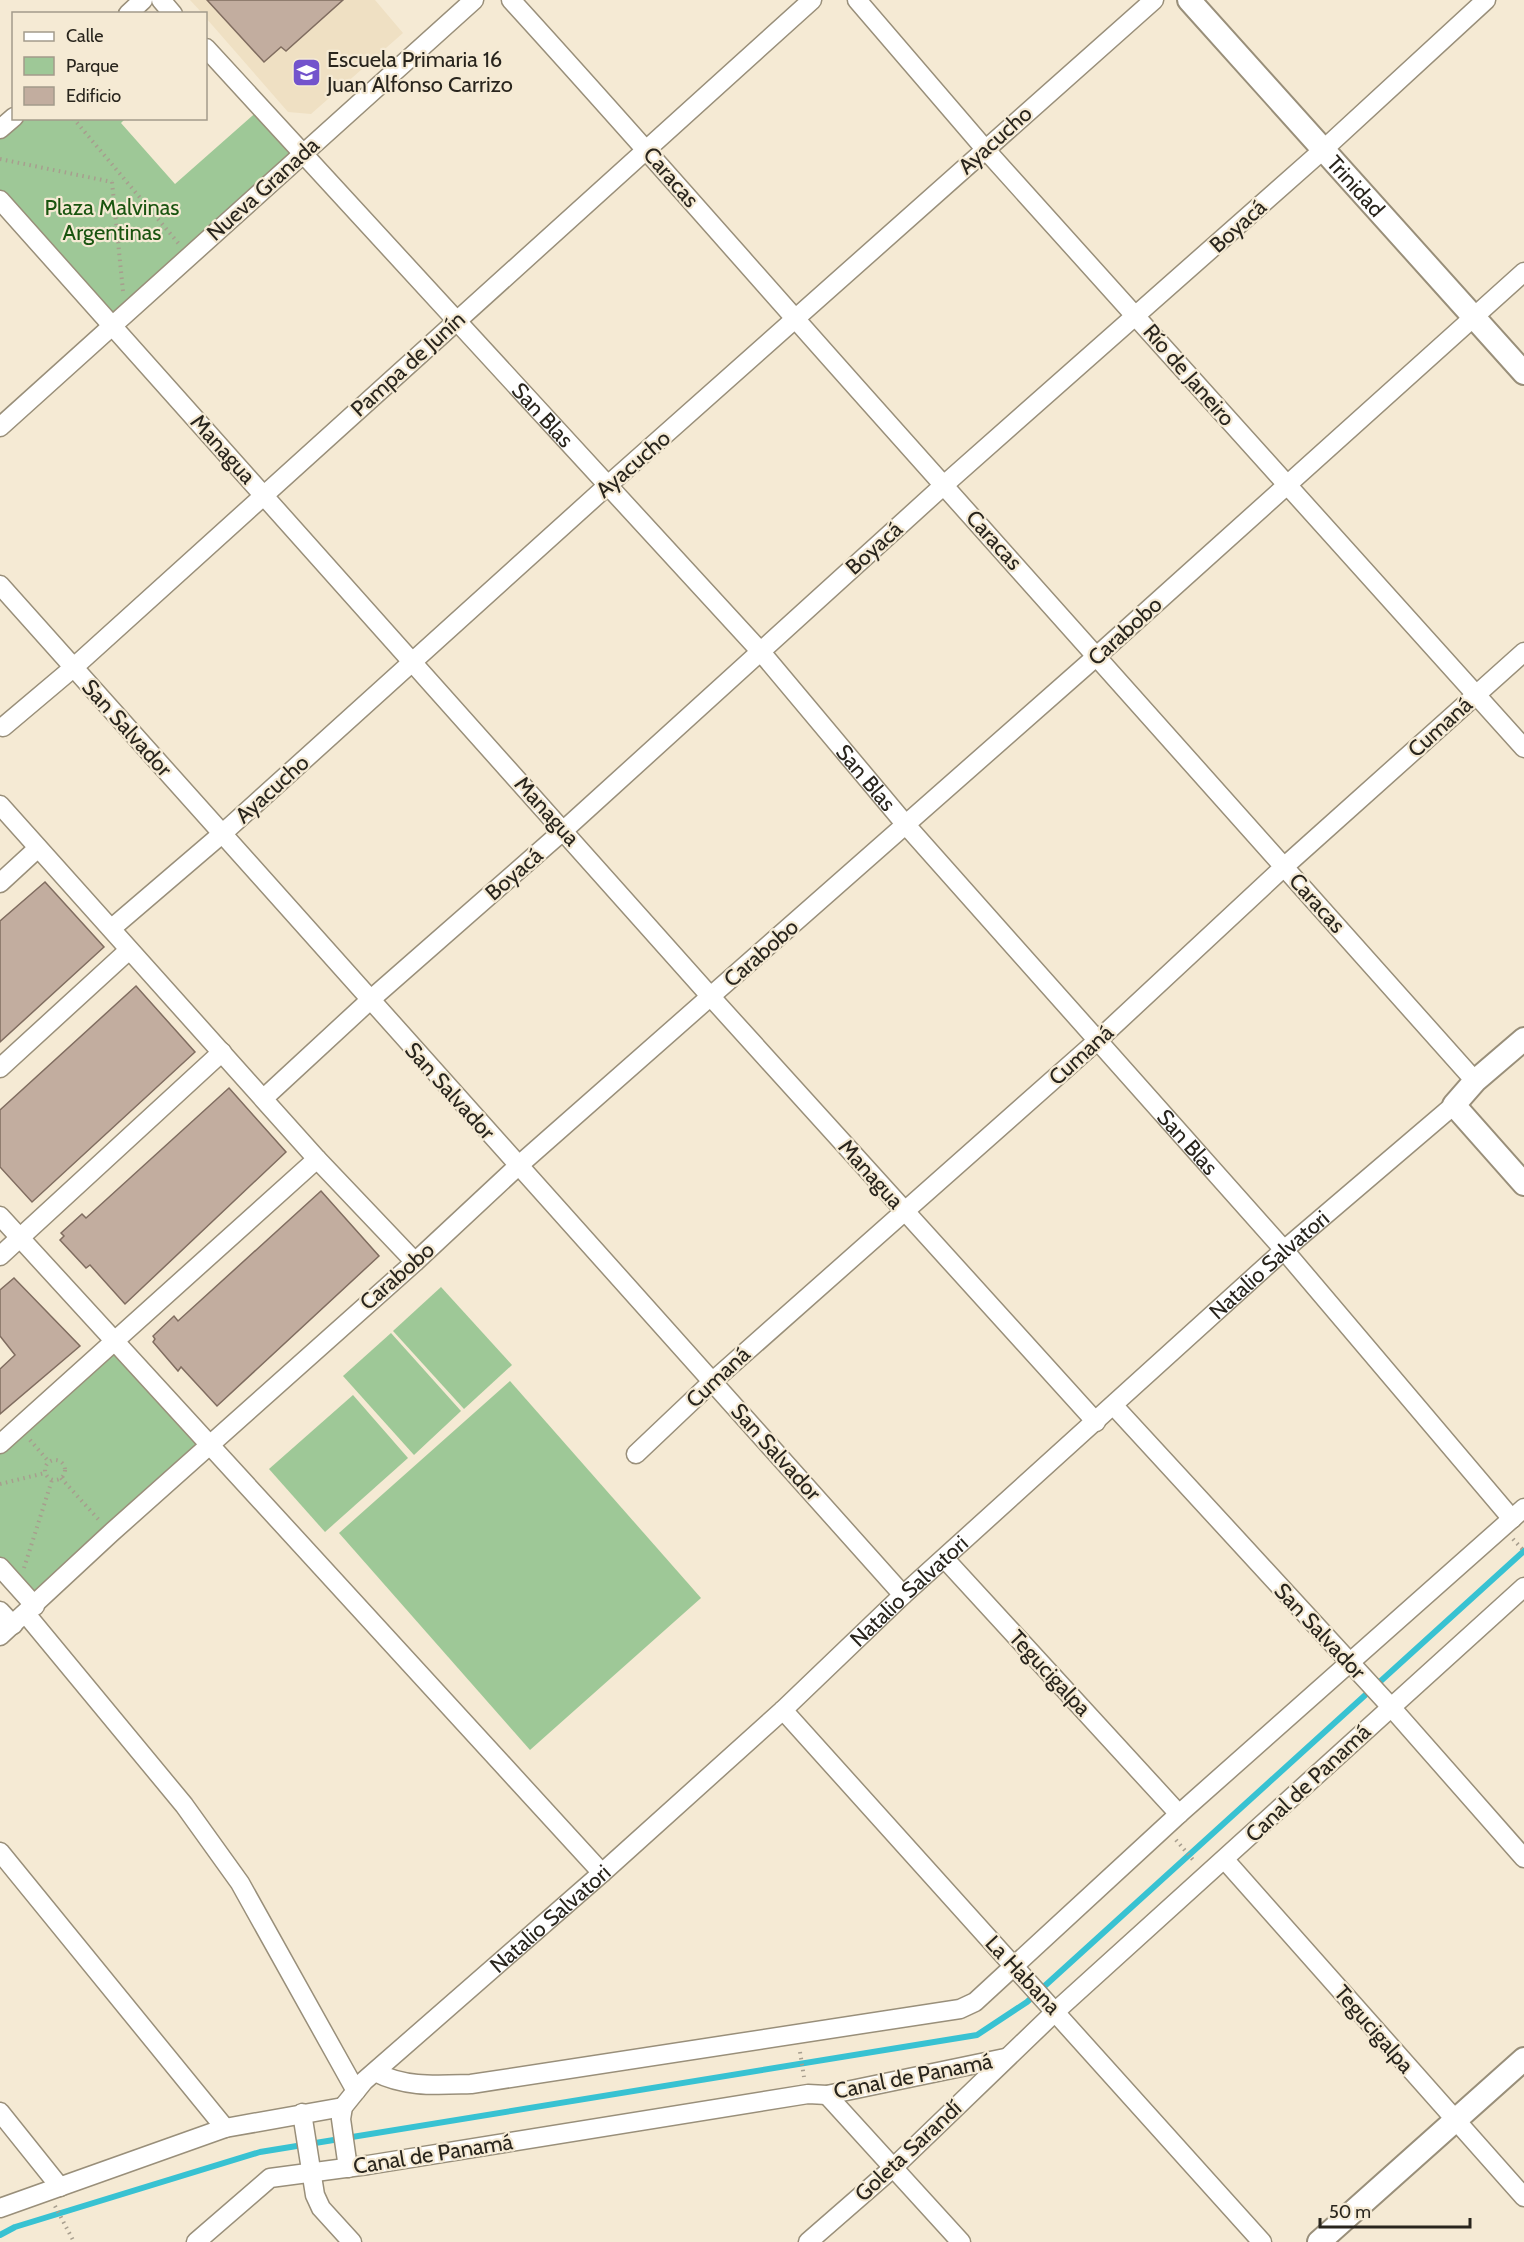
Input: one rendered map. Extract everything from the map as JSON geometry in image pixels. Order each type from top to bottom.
[{"type":"street","points":[[131,12],[143,0]]},
{"type":"street","points":[[161,0],[172,12]]},
{"type":"street","name":"Nueva Granada","points":[[0,427],[474,0]]},
{"type":"street","name":"Caracas","points":[[511,0],[647,149],[796,320],[1098,655],[1475,1081]]},
{"type":"street","name":"Pampa de Junín","points":[[3,727],[73,668],[812,0]]},
{"type":"street","name":"Río de Janeiro","points":[[857,0],[985,148],[1137,315],[1286,486],[1524,748]]},
{"type":"street","name":"Ayacucho","points":[[112,928],[224,833],[607,486],[1154,0]]},
{"type":"street","name":"Trinidad","points":[[1189,0],[1524,373]]},
{"type":"street","name":"Boyacá","points":[[264,1098],[369,1001],[564,830],[944,485],[1324,149],[1486,0]]},
{"type":"street","name":"San Blas","points":[[207,49],[454,322],[760,652],[906,825],[1518,1513]]},
{"type":"street","points":[[0,129],[12,119]]},
{"type":"street","name":"Managua","points":[[0,200],[711,997],[1096,1422]]},
{"type":"street","name":"Carabobo","points":[[18,1620],[111,1533],[209,1447],[346,1320],[415,1262],[518,1166],[1098,655],[1524,272]]},
{"type":"street","name":"San Salvador","points":[[0,585],[224,833],[369,1001],[903,1595]]},
{"type":"street","name":"Cumaná","points":[[636,1454],[713,1381],[1098,1040],[1285,866],[1524,652]]},
{"type":"street","points":[[0,805],[317,1159],[415,1262]]},
{"type":"street","points":[[0,883],[38,848]]},
{"type":"street","points":[[0,1068],[129,950]]},
{"type":"street","name":"Natalio Salvatori","points":[[343,2107],[375,2072],[602,1873],[783,1710],[903,1595],[1284,1250],[1454,1105],[1475,1081],[1524,1039]]},
{"type":"street","points":[[0,1256],[222,1052]]},
{"type":"street","points":[[1454,1105],[1524,1184]]},
{"type":"street","points":[[0,1444],[317,1159]]},
{"type":"street","points":[[0,1216],[209,1447],[602,1873]]},
{"type":"street","name":"San Salvador","points":[[1114,1406],[1391,1707],[1524,1858]]},
{"type":"street","points":[[375,2072],[392,2081],[418,2085],[471,2084],[960,2009],[975,2002],[1179,1814],[1518,1513]]},
{"type":"street","name":"Tegucigalpa","points":[[945,1559],[1179,1814]]},
{"type":"street","points":[[0,1567],[18,1587],[18,1620]]},
{"type":"street","name":"Canal de Panamá","points":[[196,2242],[270,2178],[348,2168],[808,2094],[827,2095],[1005,2058],[1524,1587]]},
{"type":"street","points":[[0,1611],[18,1620],[184,1805],[240,1883],[356,2091]]},
{"type":"street","name":"La Habana","points":[[783,1710],[1262,2242]]},
{"type":"street","points":[[0,1852],[225,2128]]},
{"type":"street","name":"Tegucigalpa","points":[[1225,1860],[1524,2197]]},
{"type":"street","name":"Goleta Sarandí","points":[[808,2242],[894,2167],[1005,2058]]},
{"type":"street","points":[[1319,2242],[1524,2059]]},
{"type":"street","points":[[827,2095],[961,2242]]},
{"type":"street","points":[[0,2208],[57,2196],[225,2128],[343,2107],[343,2139],[348,2168]]},
{"type":"street","points":[[0,2112],[57,2196]]},
{"type":"street","points":[[302,2113],[315,2195],[321,2208],[352,2242]]},
{"type":"path","points":[[75,120],[189,256]]},
{"type":"path","points":[[0,159],[112,182]]},
{"type":"path","points":[[112,182],[120,175]]},
{"type":"path","points":[[112,182],[125,312]]},
{"type":"path","points":[[19,1426],[49,1462]]},
{"type":"path","points":[[49,1462],[57,1460],[64,1464],[65,1473],[61,1478],[52,1480]]},
{"type":"path","points":[[45,1473],[49,1462]]},
{"type":"path","points":[[45,1473],[52,1480]]},
{"type":"path","points":[[0,1484],[45,1473]]},
{"type":"path","points":[[61,1478],[111,1533]]},
{"type":"path","points":[[18,1587],[52,1480]]},
{"type":"path","points":[[1165,1828],[1208,1876]]},
{"type":"path","points":[[801,2056],[803,2073]]},
{"type":"path","points":[[57,2196],[66,2228],[74,2242]]},
{"type":"shaded area","name":"Escuela Primaria 16 Juan Alfonso Carrizo","points":[[190,0],[375,0],[403,33],[311,114],[288,112],[207,19],[207,12],[201,12]]},
{"type":"green space","name":"Plaza Malvinas Argentinas","points":[[261,108],[302,154],[111,325],[0,200],[0,129],[12,120],[124,120],[121,123],[175,184]]},
{"type":"green space","points":[[441,1287],[512,1365],[464,1409],[393,1331]]},
{"type":"green space","points":[[391,1333],[461,1411],[414,1455],[343,1376]]},
{"type":"green space","points":[[114,1340],[209,1447],[35,1606],[0,1567],[0,1444]]},
{"type":"green space","points":[[510,1381],[701,1598],[530,1750],[339,1533]]},
{"type":"green space","points":[[353,1395],[408,1458],[325,1532],[269,1469]]},
{"type":"building","points":[[207,0],[343,0],[286,51],[281,47],[264,62]]},
{"type":"building","points":[[45,882],[104,947],[0,1042],[0,921]]},
{"type":"building","points":[[136,986],[195,1052],[32,1202],[0,1167],[0,1110]]},
{"type":"building","points":[[229,1088],[286,1152],[125,1304],[90,1265],[86,1268],[60,1240],[64,1236],[61,1233],[82,1214],[86,1218]]},
{"type":"building","points":[[321,1191],[379,1256],[217,1406],[181,1367],[178,1371],[153,1342],[155,1339],[153,1336],[174,1316],[178,1321]]},
{"type":"building","points":[[14,1278],[80,1346],[0,1414],[0,1369],[15,1355],[0,1336],[0,1290]]},
{"type":"waterway","points":[[0,2235],[15,2227],[260,2152],[977,2035],[1027,2002],[1524,1551]]},
{"type":"place","name":"Escuela Primaria 16 Juan Alfonso Carrizo","points":[[306,72]]}]
